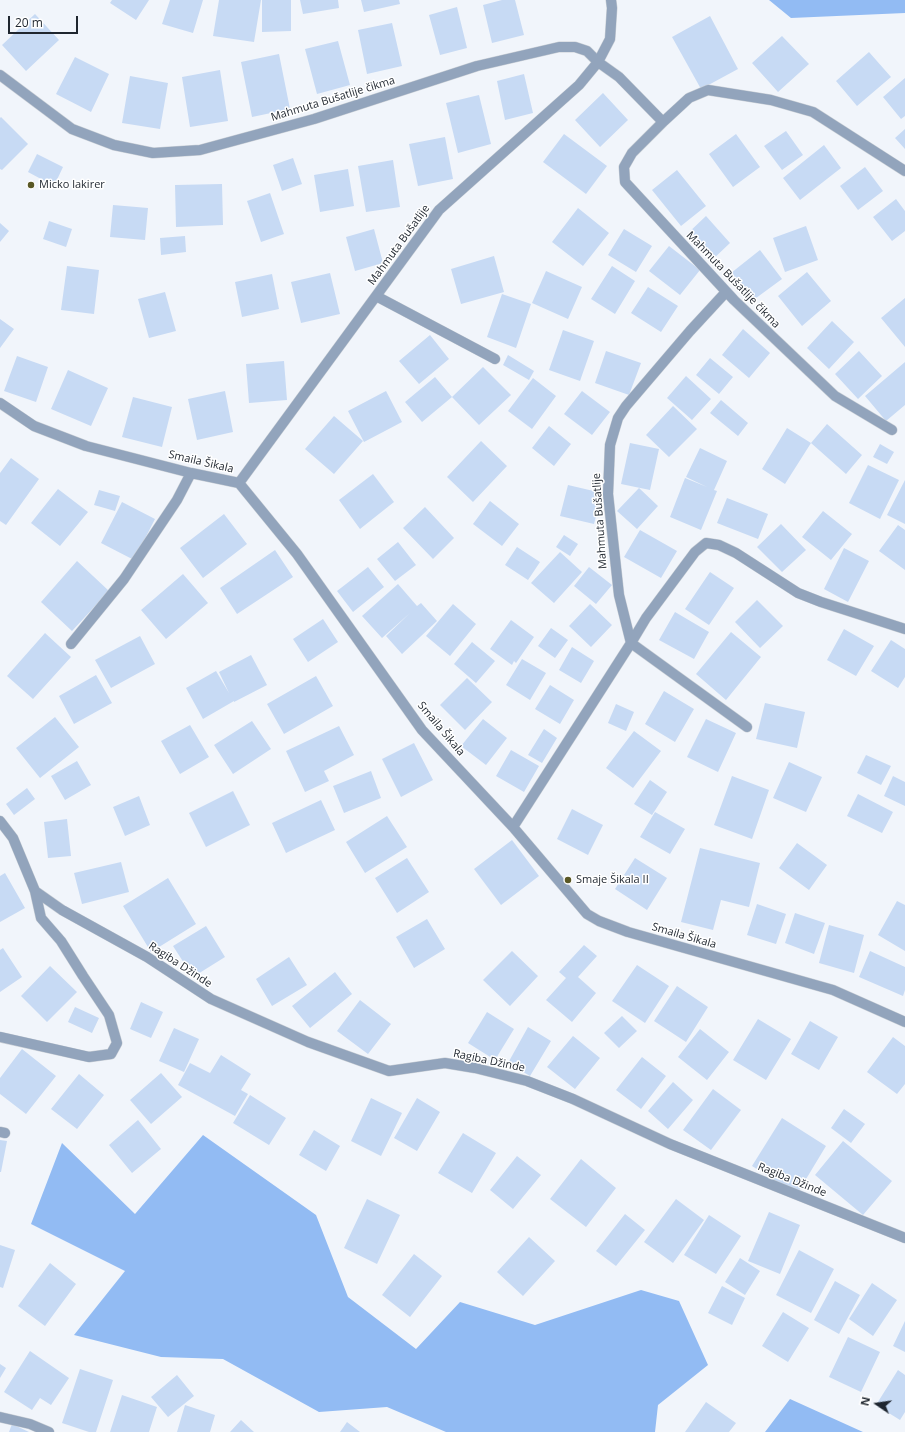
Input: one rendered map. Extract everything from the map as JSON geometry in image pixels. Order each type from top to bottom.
[{"type":"street","name":"Mahmuta Bušatlije","points":[[239,483],[439,210],[579,85],[598,62],[610,39],[612,8],[611,0]]},
{"type":"street","name":"Mahmuta Bušatlije čikma","points":[[0,75],[72,129],[114,145],[153,153],[200,150],[314,119],[477,66],[559,47],[575,47],[587,51],[598,62],[619,77],[663,122]]},
{"type":"street","name":"Mahmuta Bušatlije čikma","points":[[892,430],[834,396],[726,292],[625,182],[624,168],[632,153],[663,122],[689,98],[708,90],[771,100],[813,112],[905,171]]},
{"type":"street","name":"Mahmuta Bušatlije","points":[[631,643],[619,596],[613,548],[608,494],[610,445],[618,418],[626,406],[690,331],[726,292]]},
{"type":"street","points":[[376,296],[495,359]]},
{"type":"street","name":"Smaila Šikala","points":[[0,403],[34,426],[86,446],[192,473],[239,483],[297,554],[422,730],[513,827],[587,914],[599,921],[628,932],[833,990],[905,1022]]},
{"type":"street","points":[[71,644],[124,579],[192,473]]},
{"type":"street","points":[[513,827],[646,618],[695,552],[706,543],[719,545],[736,553],[798,593],[905,629]]},
{"type":"street","points":[[631,643],[747,727]]},
{"type":"street","points":[[0,821],[13,838],[35,890],[41,918],[61,941],[82,976],[109,1015],[117,1043],[111,1054],[89,1057],[0,1037]]},
{"type":"street","name":"Ragiba Džinde","points":[[35,890],[62,910],[147,957],[211,999],[308,1042],[389,1071],[445,1063],[475,1068],[526,1081],[573,1099],[670,1144],[905,1238]]},
{"type":"street","points":[[0,1417],[30,1424],[49,1432]]},
{"type":"shaded area","points":[[769,0],[905,0],[905,13],[791,18]]},
{"type":"shaded area","points":[[203,1135],[316,1215],[348,1297],[416,1349],[460,1302],[535,1325],[641,1290],[679,1301],[708,1365],[658,1405],[655,1432],[446,1432],[387,1407],[319,1412],[223,1359],[161,1357],[74,1335],[125,1271],[31,1224],[62,1143],[135,1214]]},
{"type":"shaded area","points":[[790,1399],[863,1432],[765,1432]]},
{"type":"building","points":[[112,0],[149,0],[136,20],[110,3]]},
{"type":"building","points":[[170,0],[203,0],[193,33],[162,24]]},
{"type":"building","points":[[219,0],[261,0],[254,42],[213,36]]},
{"type":"building","points":[[262,0],[291,0],[291,31],[262,32]]},
{"type":"building","points":[[300,0],[338,0],[339,8],[303,14]]},
{"type":"building","points":[[361,0],[399,0],[400,4],[364,12]]},
{"type":"building","points":[[502,0],[515,0],[524,35],[492,43],[483,5]]},
{"type":"building","points":[[457,7],[467,48],[440,55],[429,15]]},
{"type":"building","points":[[35,14],[59,40],[26,71],[2,45]]},
{"type":"building","points":[[710,16],[738,69],[701,89],[672,37]]},
{"type":"building","points":[[392,23],[402,66],[367,74],[358,30]]},
{"type":"building","points":[[782,36],[809,64],[778,92],[752,63]]},
{"type":"building","points":[[338,41],[350,85],[317,94],[305,49]]},
{"type":"building","points":[[869,52],[891,77],[857,106],[836,81]]},
{"type":"building","points":[[279,54],[290,109],[252,117],[241,62]]},
{"type":"building","points":[[75,57],[109,74],[91,112],[56,94]]},
{"type":"building","points":[[220,70],[228,121],[190,127],[182,77]]},
{"type":"building","points":[[524,74],[533,113],[505,120],[497,81]]},
{"type":"building","points":[[130,76],[168,83],[160,129],[122,123]]},
{"type":"building","points":[[905,78],[905,116],[901,119],[883,97]]},
{"type":"building","points":[[603,93],[628,120],[600,147],[575,120]]},
{"type":"building","points":[[479,95],[491,144],[458,153],[446,103]]},
{"type":"building","points":[[1,117],[28,144],[2,170],[0,169]]},
{"type":"building","points":[[905,129],[905,149],[895,138]]},
{"type":"building","points":[[786,131],[803,155],[782,170],[764,146]]},
{"type":"building","points":[[564,134],[607,166],[586,194],[543,162]]},
{"type":"building","points":[[736,134],[760,167],[733,187],[709,154]]},
{"type":"building","points":[[445,137],[453,179],[418,186],[409,144]]},
{"type":"building","points":[[824,145],[841,168],[800,200],[783,178]]},
{"type":"building","points":[[37,154],[63,167],[54,186],[28,172]]},
{"type":"building","points":[[293,158],[302,184],[282,191],[273,165]]},
{"type":"building","points":[[393,160],[400,207],[366,212],[358,166]]},
{"type":"building","points":[[865,167],[883,191],[858,210],[840,186]]},
{"type":"building","points":[[348,169],[354,206],[320,212],[314,175]]},
{"type":"building","points":[[677,170],[706,206],[681,226],[652,190]]},
{"type":"building","points":[[222,184],[223,225],[176,227],[175,185]]},
{"type":"building","points":[[270,193],[284,234],[261,242],[247,201]]},
{"type":"building","points":[[896,199],[905,211],[905,231],[892,241],[873,217]]},
{"type":"building","points":[[113,205],[148,208],[145,240],[110,237]]},
{"type":"building","points":[[578,208],[609,233],[583,266],[552,242]]},
{"type":"building","points":[[706,216],[730,243],[710,262],[686,235]]},
{"type":"building","points":[[49,221],[72,229],[66,247],[43,239]]},
{"type":"building","points":[[0,223],[9,231],[0,242]]},
{"type":"building","points":[[806,226],[818,260],[785,272],[773,238]]},
{"type":"building","points":[[374,229],[383,263],[355,271],[346,237]]},
{"type":"building","points":[[624,229],[652,246],[636,272],[608,255]]},
{"type":"building","points":[[185,236],[186,252],[161,255],[160,238]]},
{"type":"building","points":[[669,246],[700,270],[680,295],[649,271]]},
{"type":"building","points":[[760,250],[782,279],[752,301],[731,273]]},
{"type":"building","points":[[494,256],[504,292],[461,304],[451,269]]},
{"type":"building","points":[[67,266],[99,270],[94,314],[61,310]]},
{"type":"building","points":[[612,266],[635,281],[615,314],[591,299]]},
{"type":"building","points":[[546,271],[582,287],[568,319],[532,303]]},
{"type":"building","points":[[807,272],[831,301],[802,326],[778,296]]},
{"type":"building","points":[[330,273],[340,314],[301,323],[291,282]]},
{"type":"building","points":[[272,274],[279,309],[242,317],[235,282]]},
{"type":"building","points":[[648,287],[678,306],[661,332],[631,313]]},
{"type":"building","points":[[165,292],[176,331],[149,338],[138,299]]},
{"type":"building","points":[[502,294],[531,304],[516,348],[487,337]]},
{"type":"building","points":[[905,298],[905,347],[881,318]]},
{"type":"building","points":[[0,319],[14,329],[0,348]]},
{"type":"building","points":[[832,321],[854,342],[829,369],[807,348]]},
{"type":"building","points":[[743,329],[770,353],[749,378],[722,355]]},
{"type":"building","points":[[563,330],[594,341],[580,381],[549,370]]},
{"type":"building","points":[[430,335],[449,359],[419,384],[399,361]]},
{"type":"building","points":[[606,351],[641,363],[629,395],[595,383]]},
{"type":"building","points":[[859,351],[882,376],[858,399],[835,374]]},
{"type":"building","points":[[508,355],[534,371],[529,380],[503,365]]},
{"type":"building","points":[[17,356],[48,367],[36,402],[4,391]]},
{"type":"building","points":[[710,358],[733,377],[719,394],[696,375]]},
{"type":"building","points":[[284,361],[287,400],[249,403],[246,364]]},
{"type":"building","points":[[905,362],[905,405],[886,421],[865,396]]},
{"type":"building","points":[[483,367],[511,395],[479,425],[452,397]]},
{"type":"building","points":[[68,370],[108,388],[91,426],[51,409]]},
{"type":"building","points":[[686,376],[711,399],[692,420],[667,398]]},
{"type":"building","points":[[435,377],[452,397],[422,422],[405,402]]},
{"type":"building","points":[[533,378],[556,396],[532,429],[508,411]]},
{"type":"building","points":[[225,391],[233,432],[197,440],[188,399]]},
{"type":"building","points":[[386,391],[402,422],[364,442],[348,411]]},
{"type":"building","points":[[582,391],[610,412],[592,435],[564,414]]},
{"type":"building","points":[[133,397],[172,407],[162,447],[122,437]]},
{"type":"building","points":[[721,400],[748,423],[738,436],[710,413]]},
{"type":"building","points":[[673,406],[697,429],[669,457],[646,435]]},
{"type":"building","points":[[334,416],[363,441],[334,474],[305,449]]},
{"type":"building","points":[[827,424],[862,455],[846,474],[811,443]]},
{"type":"building","points":[[549,426],[571,444],[554,466],[532,448]]},
{"type":"building","points":[[787,428],[811,443],[785,484],[762,469]]},
{"type":"building","points":[[481,441],[507,466],[473,502],[447,477]]},
{"type":"building","points":[[630,443],[659,449],[650,490],[621,484]]},
{"type":"building","points":[[880,444],[894,452],[887,464],[873,457]]},
{"type":"building","points":[[700,448],[727,461],[714,490],[717,491],[701,530],[670,517],[685,478],[707,487],[686,477]]},
{"type":"building","points":[[11,458],[39,479],[6,525],[0,521],[0,473]]},
{"type":"building","points":[[868,465],[899,480],[880,519],[849,503]]},
{"type":"building","points":[[373,474],[394,502],[360,529],[339,500]]},
{"type":"building","points":[[905,480],[905,524],[887,515]]},
{"type":"building","points":[[568,485],[602,493],[594,524],[560,516]]},
{"type":"building","points":[[639,488],[658,506],[637,529],[617,511]]},
{"type":"building","points":[[58,489],[88,512],[60,546],[31,523]]},
{"type":"building","points":[[99,490],[120,496],[115,511],[94,505]]},
{"type":"building","points":[[727,498],[768,514],[758,539],[717,523]]},
{"type":"building","points":[[490,501],[519,524],[502,546],[473,524]]},
{"type":"building","points":[[122,502],[155,519],[134,560],[101,543]]},
{"type":"building","points":[[425,507],[454,538],[433,559],[403,528]]},
{"type":"building","points":[[823,511],[852,534],[831,560],[802,537]]},
{"type":"building","points":[[224,514],[247,544],[203,578],[180,548]]},
{"type":"building","points":[[781,524],[806,550],[782,572],[757,547]]},
{"type":"building","points":[[898,525],[905,530],[905,570],[879,551]]},
{"type":"building","points":[[640,530],[677,551],[661,578],[624,557]]},
{"type":"building","points":[[564,535],[578,544],[570,556],[556,547]]},
{"type":"building","points":[[398,542],[416,565],[395,581],[377,559]]},
{"type":"building","points":[[517,547],[540,562],[528,580],[505,565]]},
{"type":"building","points":[[844,548],[869,561],[848,602],[824,589]]},
{"type":"building","points":[[275,550],[293,577],[237,614],[220,588]]},
{"type":"building","points":[[560,552],[582,572],[554,603],[531,583]]},
{"type":"building","points":[[77,561],[109,591],[72,631],[41,602]]},
{"type":"building","points":[[368,567],[384,587],[353,612],[337,591]]},
{"type":"building","points":[[589,567],[612,585],[596,604],[574,586]]},
{"type":"building","points":[[710,572],[734,588],[709,625],[685,609]]},
{"type":"building","points":[[183,574],[208,603],[166,639],[141,610]]},
{"type":"building","points":[[398,584],[417,606],[421,603],[437,621],[402,654],[386,636],[410,613],[382,638],[362,616]]},
{"type":"building","points":[[757,600],[783,626],[760,648],[735,622]]},
{"type":"building","points":[[453,604],[476,624],[450,656],[426,636]]},
{"type":"building","points":[[590,604],[612,625],[591,647],[569,626]]},
{"type":"building","points":[[675,612],[709,632],[694,659],[659,640]]},
{"type":"building","points":[[323,619],[338,642],[308,662],[293,639]]},
{"type":"building","points":[[511,620],[534,637],[516,663],[514,661],[512,665],[490,649]]},
{"type":"building","points":[[551,628],[568,640],[555,658],[538,646]]},
{"type":"building","points":[[844,629],[874,646],[856,676],[827,660]]},
{"type":"building","points":[[731,632],[761,657],[726,700],[696,674]]},
{"type":"building","points":[[45,633],[71,657],[33,699],[7,676]]},
{"type":"building","points":[[140,636],[155,664],[111,688],[95,660]]},
{"type":"building","points":[[891,640],[905,649],[905,677],[898,688],[871,671]]},
{"type":"building","points":[[472,642],[495,661],[476,683],[454,664]]},
{"type":"building","points":[[572,647],[594,661],[581,683],[559,670]]},
{"type":"building","points":[[251,655],[267,685],[234,701],[203,719],[186,688],[216,671],[229,693],[219,672]]},
{"type":"building","points":[[522,659],[546,673],[530,700],[506,685]]},
{"type":"building","points":[[96,675],[112,703],[74,724],[59,696]]},
{"type":"building","points":[[316,676],[333,706],[284,734],[267,704]]},
{"type":"building","points":[[467,678],[492,702],[465,730],[440,705]]},
{"type":"building","points":[[550,685],[574,700],[560,724],[535,709]]},
{"type":"building","points":[[664,691],[694,709],[675,742],[645,724]]},
{"type":"building","points":[[765,703],[805,712],[797,748],[756,739]]},
{"type":"building","points":[[616,704],[634,712],[626,731],[608,723]]},
{"type":"building","points":[[55,717],[79,747],[40,778],[16,748]]},
{"type":"building","points":[[483,719],[507,738],[486,765],[461,746]]},
{"type":"building","points":[[706,719],[736,733],[718,772],[687,757]]},
{"type":"building","points":[[252,721],[271,749],[233,774],[214,745]]},
{"type":"building","points":[[190,725],[209,757],[180,774],[161,741]]},
{"type":"building","points":[[339,726],[354,755],[324,771],[329,781],[305,792],[286,751]]},
{"type":"building","points":[[544,729],[557,738],[542,763],[528,755]]},
{"type":"building","points":[[634,731],[661,751],[633,788],[606,768]]},
{"type":"building","points":[[414,743],[433,780],[401,797],[382,759]]},
{"type":"building","points":[[511,750],[539,766],[524,792],[496,776]]},
{"type":"building","points":[[866,755],[891,766],[881,785],[857,773]]},
{"type":"building","points":[[77,761],[91,785],[65,800],[51,776]]},
{"type":"building","points":[[789,762],[822,777],[806,812],[773,798]]},
{"type":"building","points":[[371,771],[381,798],[344,813],[333,786]]},
{"type":"building","points":[[732,776],[769,790],[752,839],[714,825]]},
{"type":"building","points":[[893,776],[905,782],[905,806],[884,796]]},
{"type":"building","points":[[650,780],[667,792],[652,815],[634,804]]},
{"type":"building","points":[[27,788],[35,799],[14,815],[6,804]]},
{"type":"building","points":[[233,791],[250,825],[206,847],[189,813]]},
{"type":"building","points":[[858,794],[893,812],[882,833],[847,816]]},
{"type":"building","points":[[139,796],[150,825],[125,836],[113,807]]},
{"type":"building","points":[[321,800],[335,830],[286,853],[272,823]]},
{"type":"building","points":[[572,809],[603,825],[588,855],[557,839]]},
{"type":"building","points":[[655,812],[685,829],[670,854],[640,837]]},
{"type":"building","points":[[387,816],[407,847],[365,873],[346,842]]},
{"type":"building","points":[[67,819],[71,856],[48,858],[44,822]]},
{"type":"building","points":[[512,840],[539,876],[501,905],[474,869]]},
{"type":"building","points":[[797,843],[827,865],[809,890],[779,868]]},
{"type":"building","points":[[700,848],[760,863],[749,907],[721,900],[713,930],[681,922]]},
{"type":"building","points":[[407,858],[429,892],[397,913],[375,878]]},
{"type":"building","points":[[635,858],[667,878],[647,910],[615,889]]},
{"type":"building","points":[[121,862],[129,892],[82,904],[74,873]]},
{"type":"building","points":[[5,873],[25,908],[0,922],[0,876]]},
{"type":"building","points":[[168,878],[196,924],[151,952],[123,906]]},
{"type":"building","points":[[897,901],[905,905],[905,951],[878,935]]},
{"type":"building","points":[[757,904],[786,914],[776,944],[747,935]]},
{"type":"building","points":[[795,913],[825,923],[814,954],[785,943]]},
{"type":"building","points":[[427,919],[445,949],[414,968],[396,937]]},
{"type":"building","points":[[829,925],[864,935],[854,973],[819,963]]},
{"type":"building","points":[[206,926],[225,957],[193,977],[173,946]]},
{"type":"building","points":[[584,945],[597,956],[578,977],[596,993],[572,1022],[546,1000],[566,978],[559,972]]},
{"type":"building","points":[[3,948],[22,977],[0,992],[0,950]]},
{"type":"building","points":[[512,951],[538,976],[510,1006],[483,980]]},
{"type":"building","points":[[870,951],[905,967],[905,990],[903,996],[859,977]]},
{"type":"building","points":[[289,957],[307,985],[272,1006],[256,979]]},
{"type":"building","points":[[637,965],[669,986],[645,1023],[612,1001]]},
{"type":"building","points":[[50,966],[77,992],[47,1022],[21,996]]},
{"type":"building","points":[[335,972],[352,994],[310,1028],[292,1006]]},
{"type":"building","points":[[677,986],[708,1007],[686,1042],[654,1021]]},
{"type":"building","points":[[360,1000],[391,1024],[368,1054],[337,1031]]},
{"type":"building","points":[[141,1002],[163,1012],[151,1038],[130,1029]]},
{"type":"building","points":[[75,1007],[99,1018],[92,1033],[68,1022]]},
{"type":"building","points":[[487,1012],[514,1029],[495,1060],[468,1043]]},
{"type":"building","points":[[622,1016],[637,1031],[619,1048],[604,1033]]},
{"type":"building","points":[[758,1019],[791,1039],[766,1080],[733,1060]]},
{"type":"building","points":[[810,1021],[838,1037],[819,1070],[791,1054]]},
{"type":"building","points":[[528,1027],[551,1041],[530,1076],[508,1063]]},
{"type":"building","points":[[174,1028],[199,1039],[184,1072],[159,1061]]},
{"type":"building","points":[[700,1029],[729,1052],[707,1080],[678,1057]]},
{"type":"building","points":[[573,1036],[600,1058],[575,1089],[547,1067]]},
{"type":"building","points":[[893,1037],[905,1046],[905,1084],[897,1094],[867,1072]]},
{"type":"building","points":[[22,1049],[56,1076],[26,1114],[0,1094],[0,1078]]},
{"type":"building","points":[[221,1055],[251,1074],[241,1090],[248,1094],[235,1116],[178,1085],[190,1063],[210,1073]]},
{"type":"building","points":[[642,1057],[666,1076],[641,1109],[616,1090]]},
{"type":"building","points":[[161,1073],[182,1097],[151,1124],[130,1100]]},
{"type":"building","points":[[79,1074],[104,1095],[77,1129],[51,1109]]},
{"type":"building","points":[[673,1082],[693,1100],[668,1129],[648,1111]]},
{"type":"building","points":[[713,1089],[741,1110],[711,1150],[683,1130]]},
{"type":"building","points":[[250,1095],[286,1118],[269,1145],[233,1123]]},
{"type":"building","points":[[371,1098],[402,1113],[381,1156],[351,1141]]},
{"type":"building","points":[[417,1098],[440,1112],[417,1151],[394,1138]]},
{"type":"building","points":[[844,1109],[865,1124],[851,1143],[831,1128]]},
{"type":"building","points":[[782,1118],[826,1146],[797,1194],[752,1166]]},
{"type":"building","points":[[138,1120],[161,1149],[132,1173],[109,1145]]},
{"type":"building","points":[[314,1130],[340,1146],[326,1171],[299,1155]]},
{"type":"building","points":[[463,1133],[496,1153],[472,1193],[438,1173]]},
{"type":"building","points":[[0,1140],[7,1141],[1,1172],[0,1172]]},
{"type":"building","points":[[843,1141],[892,1181],[863,1215],[815,1175]]},
{"type":"building","points":[[517,1156],[541,1175],[513,1209],[490,1190]]},
{"type":"building","points":[[581,1159],[616,1188],[586,1227],[550,1199]]},
{"type":"building","points":[[367,1199],[400,1215],[377,1264],[344,1248]]},
{"type":"building","points":[[676,1199],[704,1220],[673,1263],[644,1242]]},
{"type":"building","points":[[769,1212],[800,1225],[780,1274],[748,1261]]},
{"type":"building","points":[[625,1214],[645,1230],[616,1266],[596,1251]]},
{"type":"building","points":[[709,1215],[741,1236],[716,1274],[684,1255]]},
{"type":"building","points":[[529,1237],[555,1261],[523,1296],[497,1272]]},
{"type":"building","points":[[0,1245],[15,1250],[3,1288],[0,1287]]},
{"type":"building","points":[[799,1250],[834,1269],[811,1313],[776,1295]]},
{"type":"building","points":[[414,1254],[442,1276],[410,1317],[382,1295]]},
{"type":"building","points":[[740,1258],[760,1271],[745,1295],[725,1282]]},
{"type":"building","points":[[50,1263],[76,1284],[45,1326],[18,1306]]},
{"type":"building","points":[[835,1281],[860,1295],[839,1334],[814,1320]]},
{"type":"building","points":[[872,1283],[897,1300],[873,1336],[849,1319]]},
{"type":"building","points":[[722,1286],[745,1298],[732,1325],[708,1313]]},
{"type":"building","points":[[783,1312],[809,1328],[788,1362],[762,1346]]},
{"type":"building","points":[[905,1321],[905,1352],[893,1346]]},
{"type":"building","points":[[848,1337],[880,1352],[861,1392],[829,1377]]},
{"type":"building","points":[[30,1351],[69,1378],[51,1405],[40,1398],[32,1410],[4,1392]]},
{"type":"building","points":[[0,1364],[6,1368],[0,1378]]},
{"type":"building","points":[[80,1369],[113,1380],[96,1432],[89,1432],[62,1423]]},
{"type":"building","points":[[898,1370],[905,1375],[905,1412],[900,1420],[876,1405]]},
{"type":"building","points":[[177,1375],[194,1396],[168,1417],[151,1397]]},
{"type":"building","points":[[122,1395],[157,1407],[149,1432],[110,1432]]},
{"type":"building","points":[[706,1402],[736,1423],[729,1432],[685,1432]]},
{"type":"building","points":[[185,1405],[215,1415],[210,1432],[177,1432]]},
{"type":"building","points":[[241,1420],[254,1432],[230,1432]]},
{"type":"building","points":[[347,1422],[360,1432],[340,1432]]},
{"type":"building","points":[[12,1424],[29,1432],[9,1432]]},
{"type":"place","name":"Micko lakirer","points":[[31,185]]},
{"type":"place","name":"Smaje Šikala II","points":[[568,880]]}]
